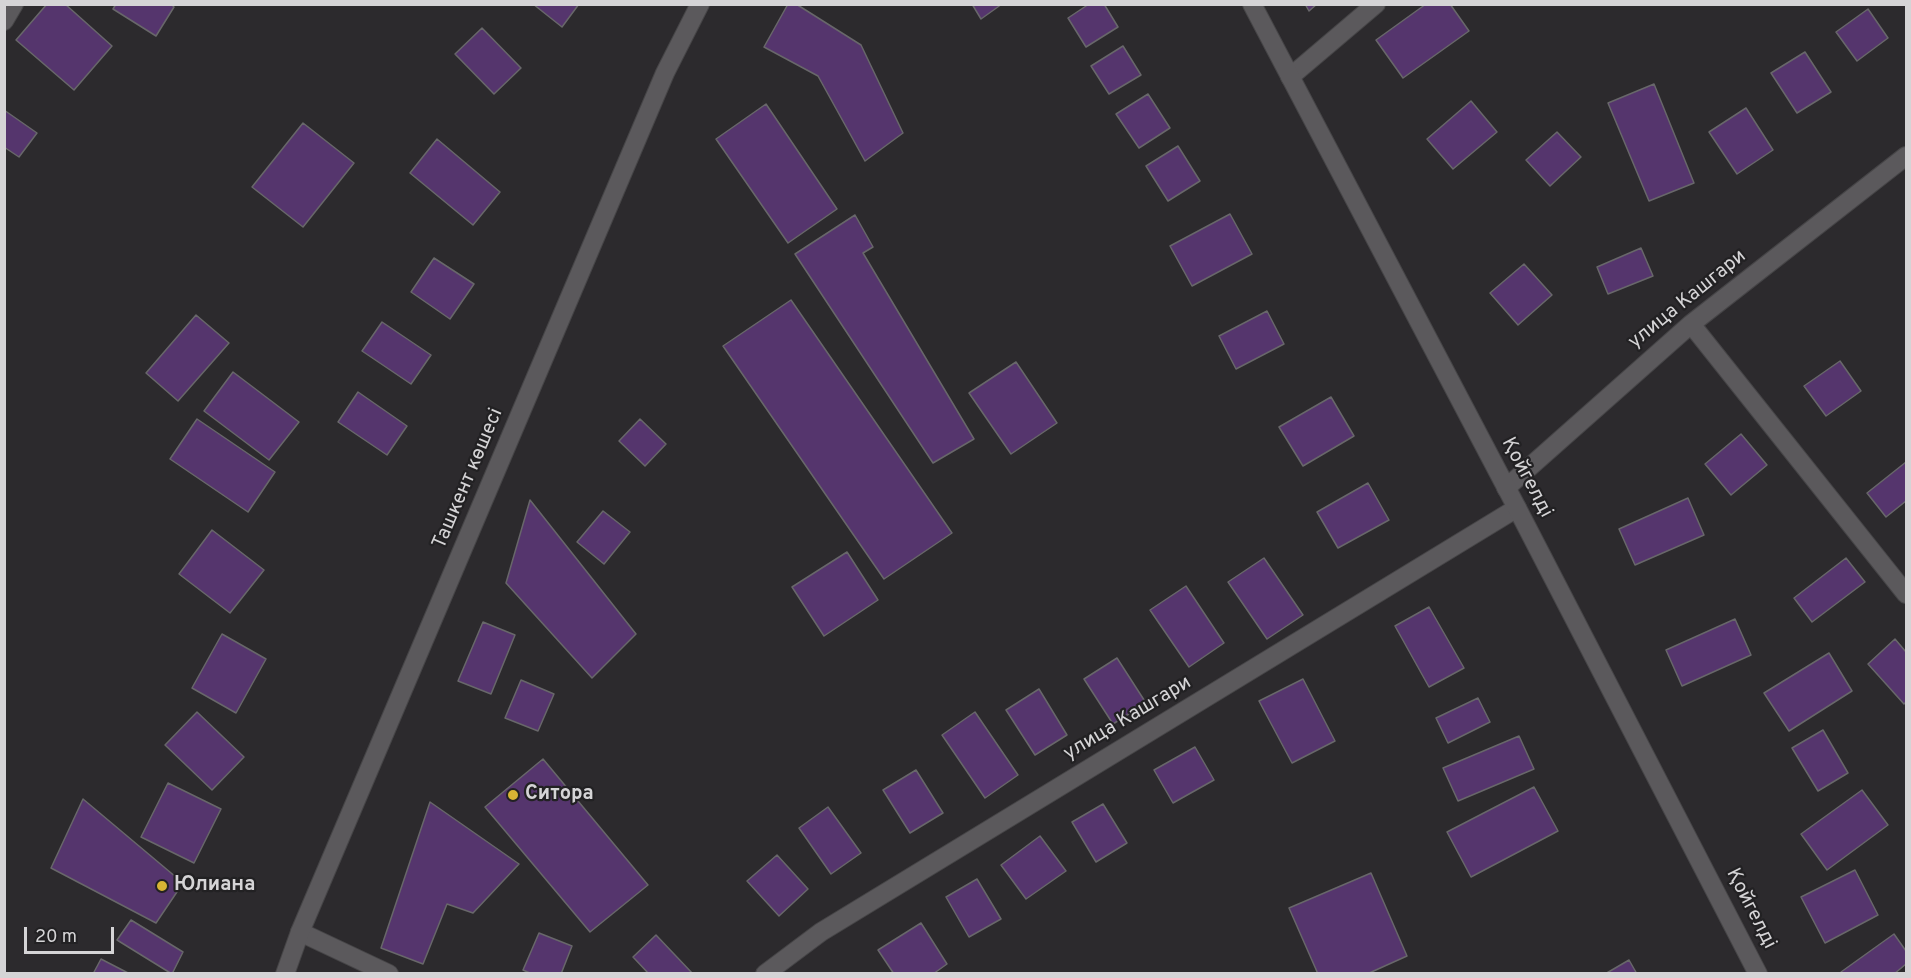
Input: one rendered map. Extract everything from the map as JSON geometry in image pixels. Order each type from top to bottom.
[{"type":"street","points":[[4,21],[14,4]]},
{"type":"street","name":"Ташкент көшесі","points":[[285,974],[300,932],[665,73],[700,4]]},
{"type":"street","name":"Қойгелді","points":[[1252,4],[1517,508],[1758,974]]},
{"type":"street","points":[[1290,76],[1376,4]]},
{"type":"street","name":"улица Кашгари","points":[[1506,488],[1691,324],[1906,156]]},
{"type":"street","points":[[1691,324],[1906,594]]},
{"type":"street","name":"улица Кашгари","points":[[765,974],[821,932],[1517,508]]},
{"type":"street","points":[[300,932],[389,974]]},
{"type":"building","points":[[47,4],[65,4],[112,46],[74,90],[16,40]]},
{"type":"building","points":[[116,4],[171,4],[174,7],[156,36],[113,9]]},
{"type":"building","points":[[533,4],[579,4],[562,27]]},
{"type":"building","points":[[788,4],[796,4],[861,45],[903,133],[865,161],[818,76],[764,47]]},
{"type":"building","points":[[972,4],[1002,4],[981,19]]},
{"type":"building","points":[[1089,4],[1104,4],[1118,27],[1086,47],[1068,18]]},
{"type":"building","points":[[1305,4],[1317,4],[1309,11]]},
{"type":"building","points":[[1426,4],[1450,4],[1469,31],[1403,78],[1376,40]]},
{"type":"building","points":[[1868,9],[1888,38],[1857,61],[1836,32]]},
{"type":"building","points":[[482,28],[521,68],[494,94],[455,54]]},
{"type":"building","points":[[1123,46],[1141,75],[1109,94],[1091,66]]},
{"type":"building","points":[[1805,52],[1831,92],[1797,113],[1771,73]]},
{"type":"building","points":[[1654,84],[1694,183],[1649,201],[1608,103]]},
{"type":"building","points":[[1148,94],[1170,128],[1139,148],[1116,114]]},
{"type":"building","points":[[1471,101],[1497,132],[1453,169],[1427,139]]},
{"type":"building","points":[[766,104],[837,209],[788,243],[716,139]]},
{"type":"building","points":[[1746,108],[1773,150],[1737,174],[1709,132]]},
{"type":"building","points":[[4,110],[37,133],[19,157],[4,147]]},
{"type":"building","points":[[303,123],[354,163],[303,227],[252,187]]},
{"type":"building","points":[[1557,132],[1581,157],[1550,186],[1526,160]]},
{"type":"building","points":[[437,139],[500,192],[473,225],[410,173]]},
{"type":"building","points":[[1178,146],[1200,181],[1168,201],[1146,166]]},
{"type":"building","points":[[1230,214],[1252,254],[1192,286],[1170,246]]},
{"type":"building","points":[[855,215],[873,247],[863,253],[974,439],[933,463],[795,254]]},
{"type":"building","points":[[1641,248],[1653,276],[1608,294],[1597,267]]},
{"type":"building","points":[[434,258],[474,284],[450,319],[411,292]]},
{"type":"building","points":[[1524,264],[1552,295],[1518,325],[1490,293]]},
{"type":"building","points":[[791,300],[952,533],[884,579],[723,346]]},
{"type":"building","points":[[1267,311],[1284,344],[1236,369],[1219,336]]},
{"type":"building","points":[[196,315],[229,343],[178,401],[146,373]]},
{"type":"building","points":[[382,322],[431,355],[411,384],[362,351]]},
{"type":"building","points":[[1840,361],[1861,391],[1826,416],[1804,386]]},
{"type":"building","points":[[1016,362],[1057,423],[1011,454],[969,393]]},
{"type":"building","points":[[233,372],[299,422],[269,460],[204,411]]},
{"type":"building","points":[[358,392],[407,426],[387,455],[338,422]]},
{"type":"building","points":[[1331,397],[1354,436],[1303,466],[1279,427]]},
{"type":"building","points":[[197,419],[275,472],[248,512],[170,459]]},
{"type":"building","points":[[640,419],[666,444],[645,466],[619,441]]},
{"type":"building","points":[[1741,434],[1767,465],[1731,495],[1705,464]]},
{"type":"building","points":[[1906,462],[1906,501],[1886,517],[1867,493]]},
{"type":"building","points":[[1368,483],[1389,520],[1338,548],[1317,512]]},
{"type":"building","points":[[1688,498],[1704,535],[1635,565],[1619,529]]},
{"type":"building","points":[[530,500],[636,634],[592,678],[506,583]]},
{"type":"building","points":[[603,511],[630,532],[604,564],[577,542]]},
{"type":"building","points":[[212,530],[264,570],[230,613],[179,574]]},
{"type":"building","points":[[847,552],[878,600],[824,636],[792,587]]},
{"type":"building","points":[[1264,558],[1303,615],[1267,639],[1228,582]]},
{"type":"building","points":[[1846,558],[1865,582],[1812,622],[1794,598]]},
{"type":"building","points":[[1186,586],[1224,643],[1189,667],[1150,610]]},
{"type":"building","points":[[1429,607],[1464,668],[1429,687],[1395,626]]},
{"type":"building","points":[[1735,619],[1751,655],[1682,686],[1666,650]]},
{"type":"building","points":[[483,622],[515,635],[491,694],[458,681]]},
{"type":"building","points":[[222,634],[266,659],[236,713],[192,688]]},
{"type":"building","points":[[1895,639],[1906,652],[1906,702],[1904,704],[1868,664]]},
{"type":"building","points":[[1829,653],[1852,691],[1789,731],[1764,693]]},
{"type":"building","points":[[1117,658],[1146,703],[1113,724],[1084,679]]},
{"type":"building","points":[[1303,679],[1335,741],[1292,763],[1259,701]]},
{"type":"building","points":[[521,680],[554,694],[538,731],[505,718]]},
{"type":"building","points":[[1039,689],[1067,735],[1035,755],[1006,710]]},
{"type":"building","points":[[1478,698],[1490,722],[1448,743],[1436,718]]},
{"type":"building","points":[[197,712],[244,757],[212,790],[165,745]]},
{"type":"building","points":[[975,712],[1018,775],[985,798],[942,735]]},
{"type":"building","points":[[1823,730],[1848,773],[1818,791],[1792,748]]},
{"type":"building","points":[[1519,736],[1534,769],[1458,801],[1443,768]]},
{"type":"building","points":[[1195,747],[1214,780],[1173,803],[1154,770]]},
{"type":"building","points":[[543,759],[648,885],[590,932],[485,807]]},
{"type":"building","points":[[916,770],[943,813],[910,833],[883,790]]},
{"type":"building","points":[[168,783],[221,809],[194,863],[141,837]]},
{"type":"building","points":[[1534,787],[1558,831],[1471,877],[1447,832]]},
{"type":"building","points":[[1862,790],[1888,825],[1827,870],[1801,834]]},
{"type":"building","points":[[83,799],[183,883],[156,923],[51,868]]},
{"type":"building","points":[[430,802],[519,864],[473,913],[447,904],[423,964],[381,948]]},
{"type":"building","points":[[1103,804],[1127,843],[1096,862],[1072,822]]},
{"type":"building","points":[[828,807],[861,853],[831,874],[799,828]]},
{"type":"building","points":[[1040,836],[1066,871],[1026,899],[1001,865]]},
{"type":"building","points":[[777,855],[808,889],[779,916],[747,881]]},
{"type":"building","points":[[1855,870],[1878,915],[1825,943],[1801,897]]},
{"type":"building","points":[[1371,873],[1407,956],[1367,974],[1318,974],[1289,908]]},
{"type":"building","points":[[977,879],[1001,919],[969,937],[946,897]]},
{"type":"building","points":[[131,920],[183,952],[172,974],[117,940]]},
{"type":"building","points":[[921,923],[947,964],[933,974],[894,974],[878,950]]},
{"type":"building","points":[[539,933],[572,946],[561,974],[532,974],[523,970]]},
{"type":"building","points":[[1894,934],[1906,951],[1906,964],[1894,974],[1842,974],[1841,972]]},
{"type":"building","points":[[656,935],[693,974],[649,974],[633,957]]},
{"type":"building","points":[[101,959],[130,974],[93,974]]},
{"type":"building","points":[[1629,960],[1637,974],[1605,974]]},
{"type":"place","name":"Ситора","points":[[513,795]]},
{"type":"place","name":"Юлиана","points":[[162,886]]}]
